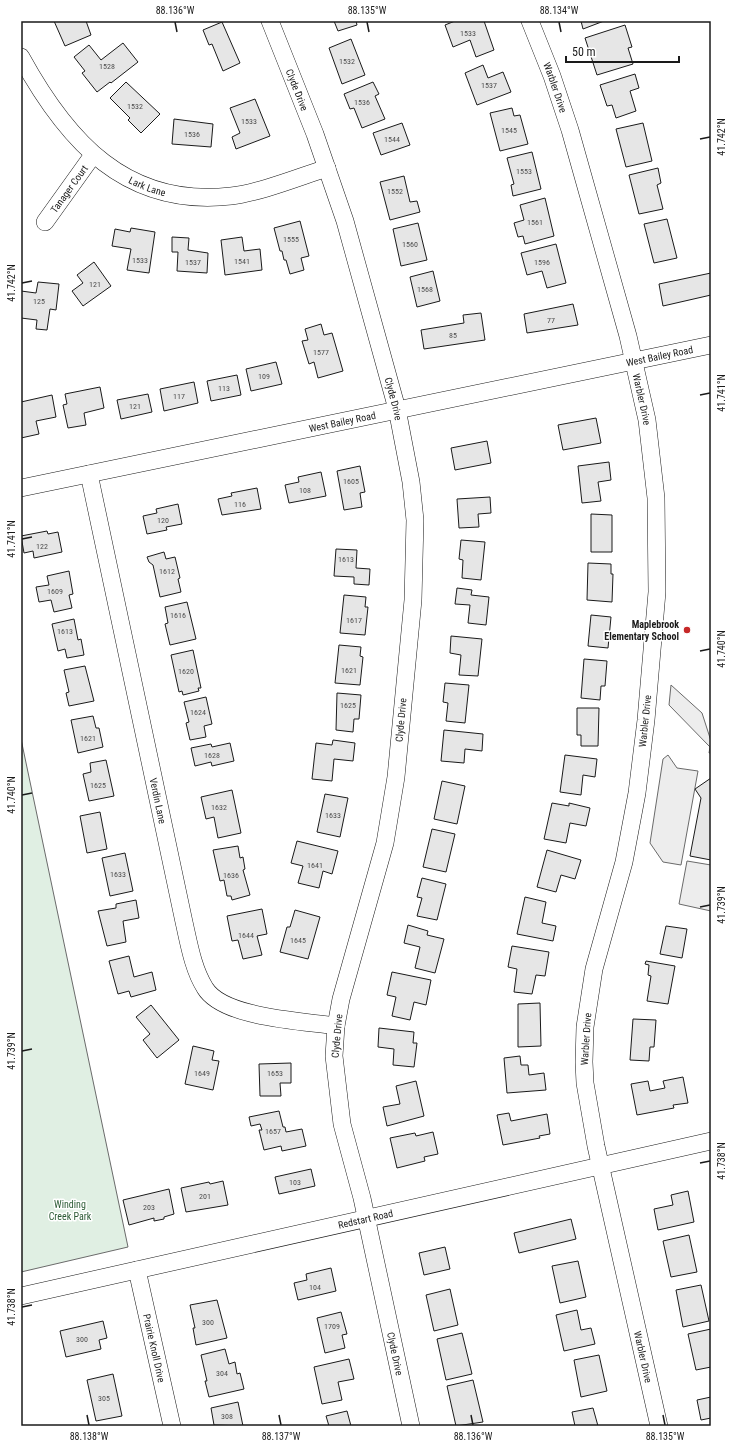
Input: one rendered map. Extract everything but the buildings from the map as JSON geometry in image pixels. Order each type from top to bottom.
[{"type":"street","name":"Clyde Drive","points":[[270,21],[327,168],[345,221],[397,409],[411,482],[415,520],[415,553],[412,600],[396,777],[385,843],[341,998],[336,1026],[334,1056],[339,1105],[366,1218],[411,1426]]},
{"type":"street","name":"Warbler Drive","points":[[530,21],[552,76],[570,130],[634,360],[647,420],[651,448],[658,528],[657,592],[646,720],[631,827],[617,888],[594,969],[585,1027],[585,1083],[600,1166],[659,1426]]},
{"type":"street","name":"Lark Lane","points":[[21,57],[56,114],[70,132],[93,155],[112,170],[145,186],[194,196],[231,196],[327,168]]},
{"type":"street","name":"Tanager Court","points":[[45,222],[93,155]]},
{"type":"street","name":"West Bailey Road","points":[[21,488],[711,345]]},
{"type":"street","name":"Verdin Lane","points":[[90,474],[184,922],[193,959],[200,978],[212,997],[222,1004],[268,1017],[336,1026]]},
{"type":"street","name":"Redstart Road","points":[[21,1296],[711,1142]]},
{"type":"street","name":"Prairie Knoll Drive","points":[[137,1270],[172,1426]]},
{"type":"green space","name":"Winding Creek Park","points":[[21,739],[128,1247],[21,1272]]},
{"type":"shaded area","points":[[671,685],[702,713],[711,741],[711,753],[709,753],[710,747],[669,705]]},
{"type":"shaded area","points":[[668,755],[677,768],[698,771],[681,865],[663,862],[650,843],[663,759]]},
{"type":"shaded area","points":[[687,861],[711,865],[711,911],[679,904]]},
{"type":"place","name":"Maplebrook Elementary School","points":[[687,630]]}]
